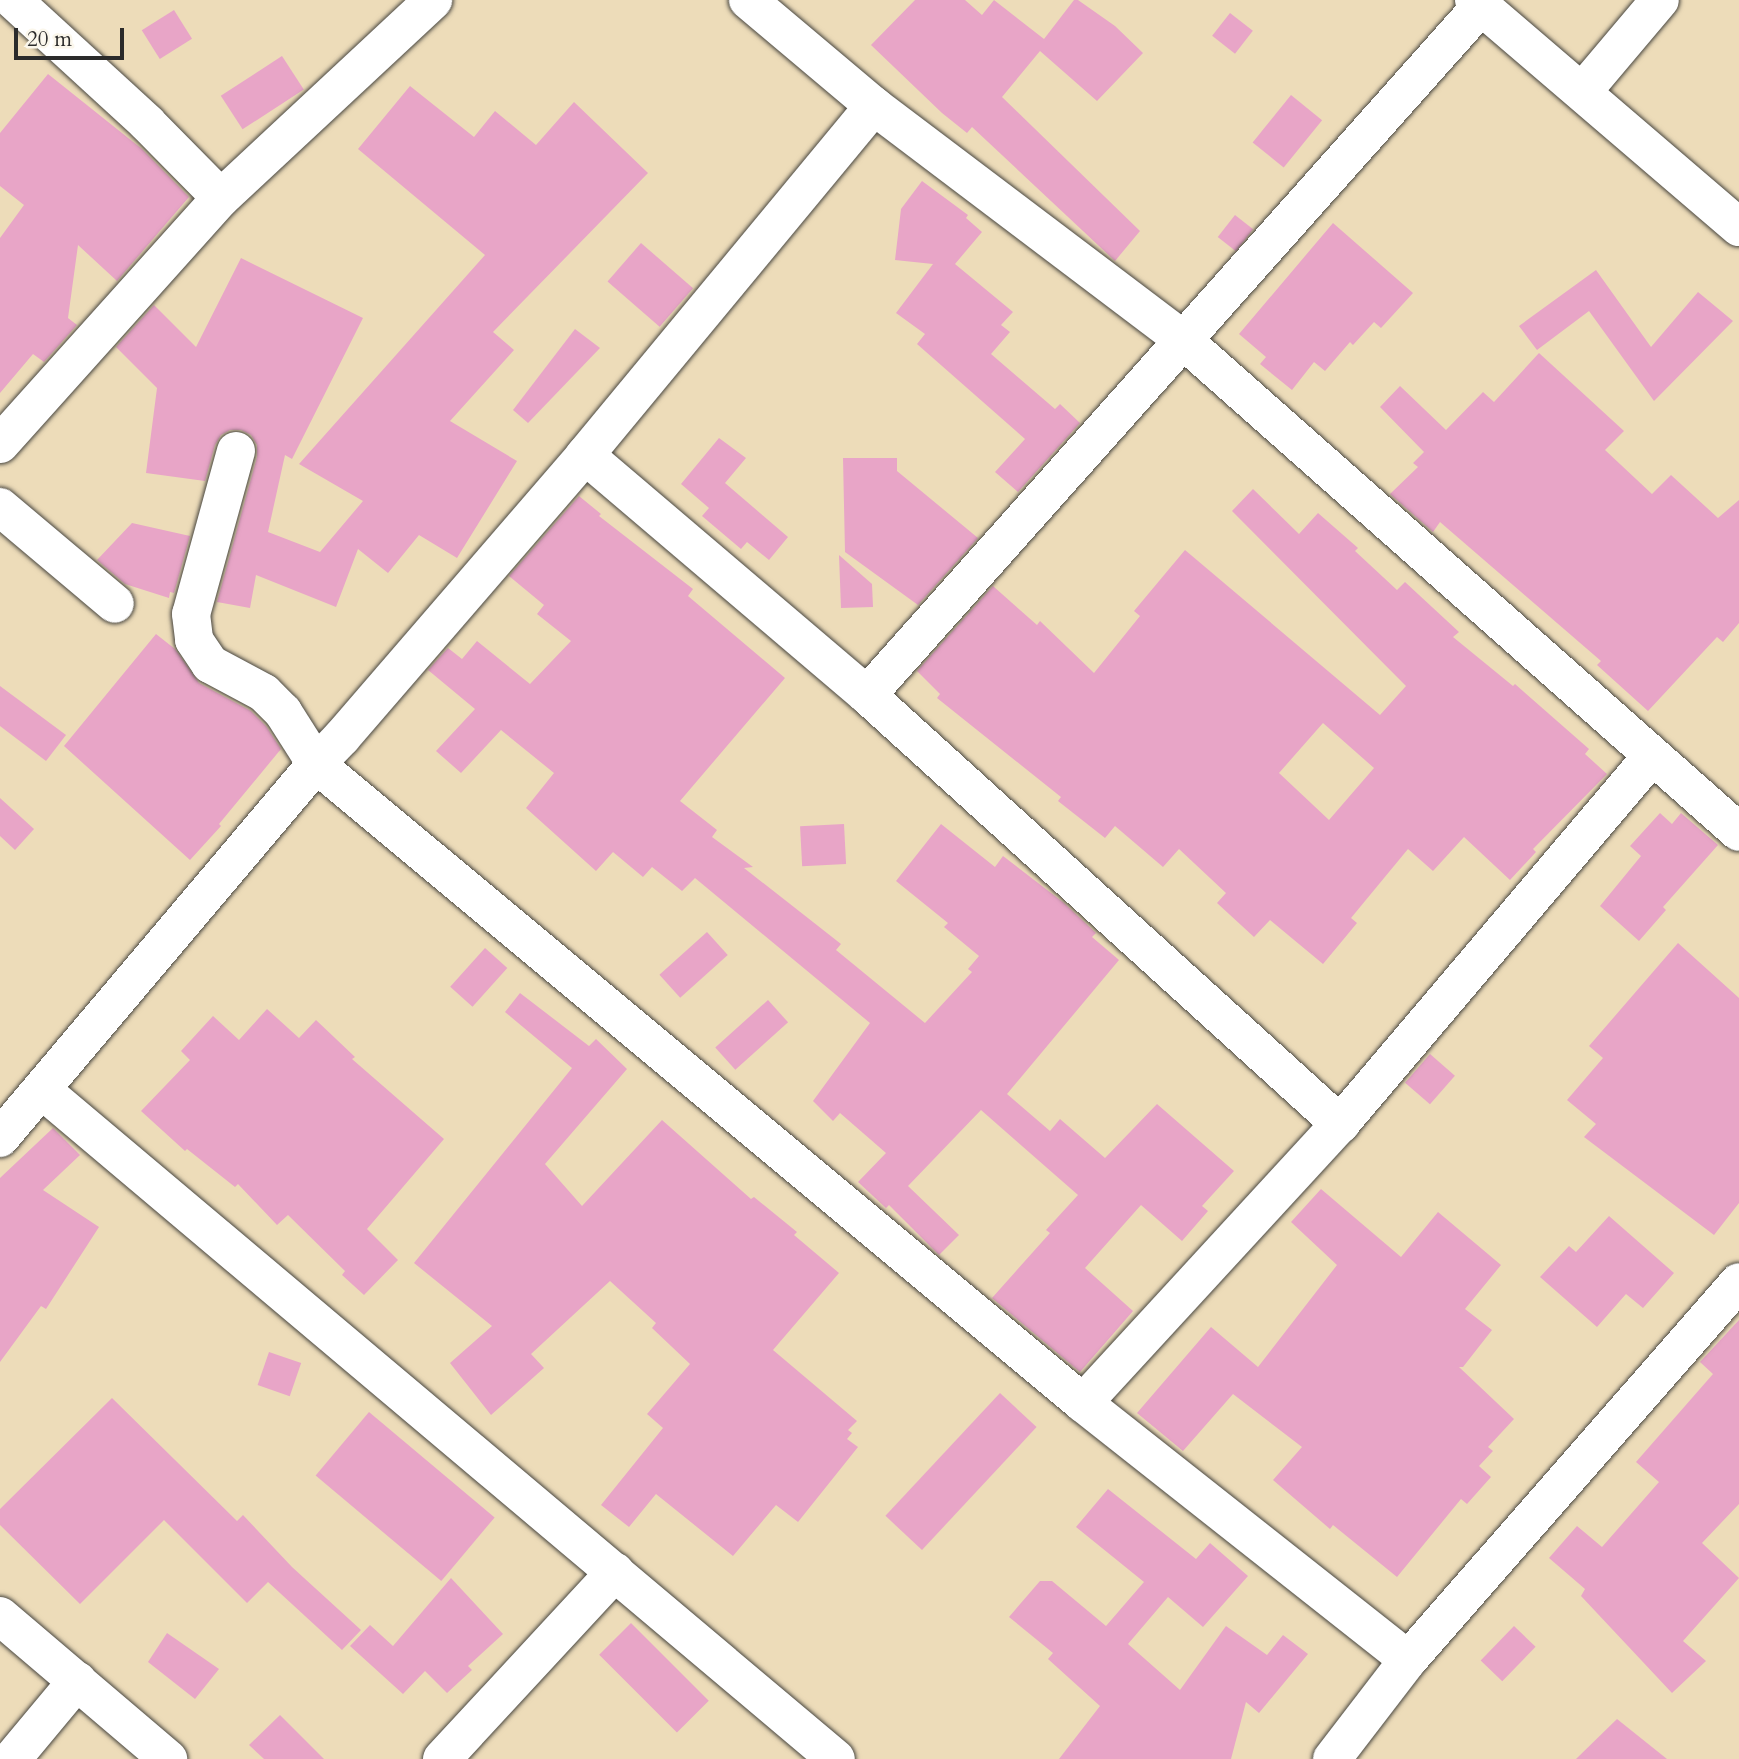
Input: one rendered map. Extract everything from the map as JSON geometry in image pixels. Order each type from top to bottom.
[{"type":"street","points":[[13,0],[147,123],[221,198]]},
{"type":"street","points":[[0,444],[221,198],[433,0]]},
{"type":"street","points":[[748,0],[874,106],[1183,340],[1651,757],[1739,832]]},
{"type":"street","points":[[1583,91],[1660,0]]},
{"type":"street","points":[[867,695],[1183,340],[1477,3],[1739,227]]},
{"type":"street","points":[[0,1138],[316,764],[585,455],[874,106]]},
{"type":"street","points":[[236,451],[191,614],[194,640],[210,664],[264,693],[283,712],[316,764],[1083,1403],[1408,1660]]},
{"type":"street","points":[[585,455],[867,695],[1340,1124]]},
{"type":"street","points":[[0,507],[115,604]]},
{"type":"street","points":[[1083,1403],[1340,1124],[1651,757]]},
{"type":"street","points":[[42,1090],[835,1759]]},
{"type":"street","points":[[1332,1759],[1408,1660],[1739,1282]]},
{"type":"street","points":[[442,1759],[615,1572]]},
{"type":"street","points":[[0,1616],[168,1759]]},
{"type":"street","points":[[12,1759],[77,1681]]},
{"type":"building","points":[[915,0],[965,0],[982,15],[994,0],[1044,39],[1074,0],[1078,0],[1115,26],[1143,53],[1097,101],[1040,51],[1002,97],[1140,231],[1115,261],[972,127],[967,133],[942,113],[871,45]]},
{"type":"building","points":[[174,10],[192,39],[160,59],[142,30]]},
{"type":"building","points":[[1230,13],[1253,31],[1235,54],[1212,36]]},
{"type":"building","points":[[282,56],[304,90],[243,129],[221,96]]},
{"type":"building","points":[[48,74],[142,149],[189,197],[117,281],[78,245],[68,318],[77,325],[44,362],[33,354],[0,393],[0,238],[24,205],[0,186],[0,133]]},
{"type":"building","points":[[410,86],[474,137],[495,111],[536,145],[574,102],[648,173],[493,332],[514,350],[450,421],[517,461],[457,558],[419,535],[388,573],[358,549],[336,607],[256,575],[250,608],[217,602],[257,457],[257,445],[251,435],[241,430],[230,430],[221,435],[215,445],[205,481],[146,473],[157,388],[116,347],[154,305],[196,347],[241,258],[363,318],[292,459],[285,455],[268,532],[320,552],[363,501],[299,464],[485,255],[358,149]]},
{"type":"building","points":[[1291,95],[1322,120],[1284,168],[1253,142]]},
{"type":"building","points":[[922,181],[968,215],[966,218],[982,232],[955,264],[1013,312],[1001,325],[1010,332],[991,354],[1055,409],[1060,404],[1080,423],[1018,492],[995,472],[1025,439],[917,344],[925,334],[896,313],[933,264],[895,260],[901,209]]},
{"type":"building","points":[[1235,215],[1253,229],[1236,251],[1218,237]]},
{"type":"building","points":[[1333,223],[1413,293],[1381,328],[1374,322],[1353,345],[1350,342],[1325,371],[1314,362],[1292,390],[1260,364],[1266,357],[1239,334]]},
{"type":"building","points":[[641,243],[693,288],[660,327],[608,281]]},
{"type":"building","points":[[1596,270],[1651,347],[1698,292],[1733,321],[1654,401],[1589,311],[1537,350],[1519,326]]},
{"type":"building","points":[[575,329],[600,348],[528,423],[513,410]]},
{"type":"building","points":[[1539,353],[1624,431],[1605,450],[1652,494],[1671,475],[1718,518],[1739,500],[1739,623],[1723,642],[1717,637],[1648,711],[1597,665],[1601,661],[1440,522],[1433,532],[1390,494],[1418,467],[1413,463],[1424,452],[1380,407],[1400,386],[1446,430],[1483,392],[1494,402]]},
{"type":"building","points":[[719,438],[746,458],[725,483],[788,537],[769,560],[747,542],[741,549],[702,516],[709,508],[681,484]]},
{"type":"building","points":[[843,458],[897,458],[897,471],[978,538],[918,605],[845,552]]},
{"type":"building","points":[[1253,489],[1299,534],[1318,513],[1358,548],[1355,551],[1397,590],[1405,582],[1459,632],[1453,637],[1513,686],[1515,684],[1589,749],[1585,754],[1607,774],[1533,849],[1536,852],[1510,880],[1464,837],[1433,871],[1408,849],[1351,918],[1357,923],[1323,964],[1270,920],[1254,937],[1217,903],[1226,893],[1179,849],[1163,867],[1115,826],[1105,838],[1058,801],[1061,797],[937,698],[940,694],[917,671],[993,586],[1037,625],[1040,621],[1094,673],[1140,616],[1134,611],[1185,550],[1380,715],[1406,686],[1232,511]],"holes":[[[1323,723],[1374,768],[1329,820],[1279,773]]]},
{"type":"building","points":[[579,496],[601,514],[599,516],[693,589],[688,596],[785,678],[680,801],[717,830],[712,837],[753,867],[744,868],[841,944],[836,950],[925,1023],[972,972],[968,969],[979,956],[944,927],[948,923],[896,881],[941,824],[995,867],[1003,856],[1064,903],[1096,933],[1092,937],[1119,960],[1007,1094],[1050,1131],[1060,1119],[1105,1158],[1157,1104],[1234,1171],[1202,1206],[1208,1211],[1182,1241],[1141,1205],[1085,1268],[1133,1311],[1080,1372],[992,1298],[1050,1233],[1046,1230],[1078,1195],[981,1110],[908,1186],[959,1235],[939,1255],[889,1205],[886,1208],[858,1182],[886,1153],[840,1113],[833,1121],[813,1101],[870,1023],[695,878],[682,891],[652,867],[643,877],[613,852],[596,871],[526,808],[554,773],[501,730],[461,773],[436,751],[475,709],[428,670],[448,648],[462,659],[477,641],[530,684],[571,641],[537,614],[544,605],[509,576]]},
{"type":"building","points":[[132,523],[190,536],[174,593],[170,592],[169,598],[125,584],[97,560]]},
{"type":"building","points":[[839,555],[872,584],[873,607],[841,608]]},
{"type":"building","points":[[156,634],[175,649],[199,683],[251,711],[266,726],[281,749],[219,824],[221,826],[190,860],[64,746]]},
{"type":"building","points":[[0,686],[66,735],[46,761],[0,726]]},
{"type":"building","points":[[0,798],[34,829],[15,850],[0,836]]},
{"type":"building","points":[[1660,813],[1672,824],[1681,813],[1718,845],[1663,907],[1666,910],[1639,941],[1600,906],[1641,856],[1630,846]]},
{"type":"building","points":[[844,824],[846,864],[802,866],[800,826]]},
{"type":"building","points":[[707,932],[728,955],[680,998],[659,975]]},
{"type":"building","points":[[1678,943],[1739,998],[1739,1203],[1714,1235],[1584,1137],[1596,1124],[1567,1100],[1603,1058],[1589,1046]]},
{"type":"building","points":[[485,948],[507,968],[472,1007],[450,987]]},
{"type":"building","points":[[520,993],[589,1046],[596,1039],[627,1069],[545,1164],[582,1206],[662,1120],[751,1199],[754,1197],[797,1232],[794,1235],[839,1273],[773,1350],[857,1421],[848,1430],[852,1433],[847,1439],[858,1447],[798,1522],[776,1505],[733,1556],[656,1494],[629,1527],[601,1505],[663,1428],[647,1414],[690,1364],[652,1328],[656,1323],[610,1281],[531,1354],[544,1368],[491,1415],[450,1363],[492,1326],[414,1263],[572,1068],[505,1012]]},
{"type":"building","points":[[768,1000],[788,1022],[735,1070],[715,1048]]},
{"type":"building","points":[[267,1009],[299,1038],[316,1020],[355,1057],[352,1059],[444,1139],[367,1229],[398,1260],[364,1295],[342,1275],[345,1271],[288,1215],[277,1225],[238,1184],[235,1187],[187,1149],[185,1151],[141,1111],[190,1060],[181,1051],[213,1016],[239,1040]]},
{"type":"building","points":[[1430,1054],[1455,1076],[1430,1104],[1405,1083]]},
{"type":"building","points":[[53,1128],[80,1155],[43,1190],[99,1227],[46,1309],[41,1306],[0,1362],[0,1178]]},
{"type":"building","points":[[1321,1189],[1401,1257],[1438,1212],[1501,1265],[1465,1309],[1492,1330],[1463,1367],[1459,1367],[1514,1419],[1488,1447],[1493,1451],[1479,1466],[1491,1477],[1467,1504],[1461,1499],[1397,1577],[1333,1525],[1330,1529],[1273,1480],[1302,1447],[1233,1394],[1183,1451],[1137,1413],[1211,1327],[1258,1367],[1337,1265],[1291,1222]]},
{"type":"building","points":[[1609,1216],[1674,1273],[1643,1308],[1626,1294],[1597,1327],[1540,1277],[1569,1246],[1576,1252]]},
{"type":"building","points":[[1739,1320],[1739,1504],[1702,1543],[1739,1578],[1683,1641],[1706,1661],[1672,1693],[1581,1596],[1585,1589],[1549,1558],[1577,1526],[1602,1547],[1659,1482],[1636,1462],[1713,1374],[1700,1362]]},
{"type":"building","points":[[269,1352],[301,1363],[290,1396],[258,1385]]},
{"type":"building","points":[[1000,1393],[1037,1427],[922,1550],[885,1516]]},
{"type":"building","points":[[112,1398],[237,1521],[243,1515],[292,1567],[361,1630],[342,1650],[268,1582],[247,1603],[164,1520],[80,1604],[0,1525],[0,1509]]},
{"type":"building","points":[[369,1412],[495,1517],[441,1581],[316,1476]]},
{"type":"building","points":[[1108,1489],[1196,1559],[1210,1543],[1248,1576],[1203,1627],[1168,1597],[1128,1644],[1180,1690],[1226,1626],[1267,1655],[1283,1635],[1308,1654],[1259,1713],[1246,1702],[1231,1759],[1059,1759],[1100,1706],[1048,1659],[1053,1653],[1009,1617],[1040,1581],[1052,1581],[1106,1626],[1144,1582],[1076,1527]]},
{"type":"building","points":[[451,1578],[503,1634],[468,1666],[472,1670],[447,1693],[425,1671],[403,1694],[350,1646],[370,1625],[393,1646]]},
{"type":"building","points":[[631,1623],[709,1701],[677,1733],[599,1655]]},
{"type":"building","points":[[1514,1626],[1536,1647],[1502,1681],[1481,1661]]},
{"type":"building","points":[[167,1633],[219,1669],[195,1699],[148,1662]]},
{"type":"building","points":[[280,1715],[324,1759],[264,1759],[249,1745]]},
{"type":"building","points":[[1617,1719],[1667,1759],[1576,1759]]}]
